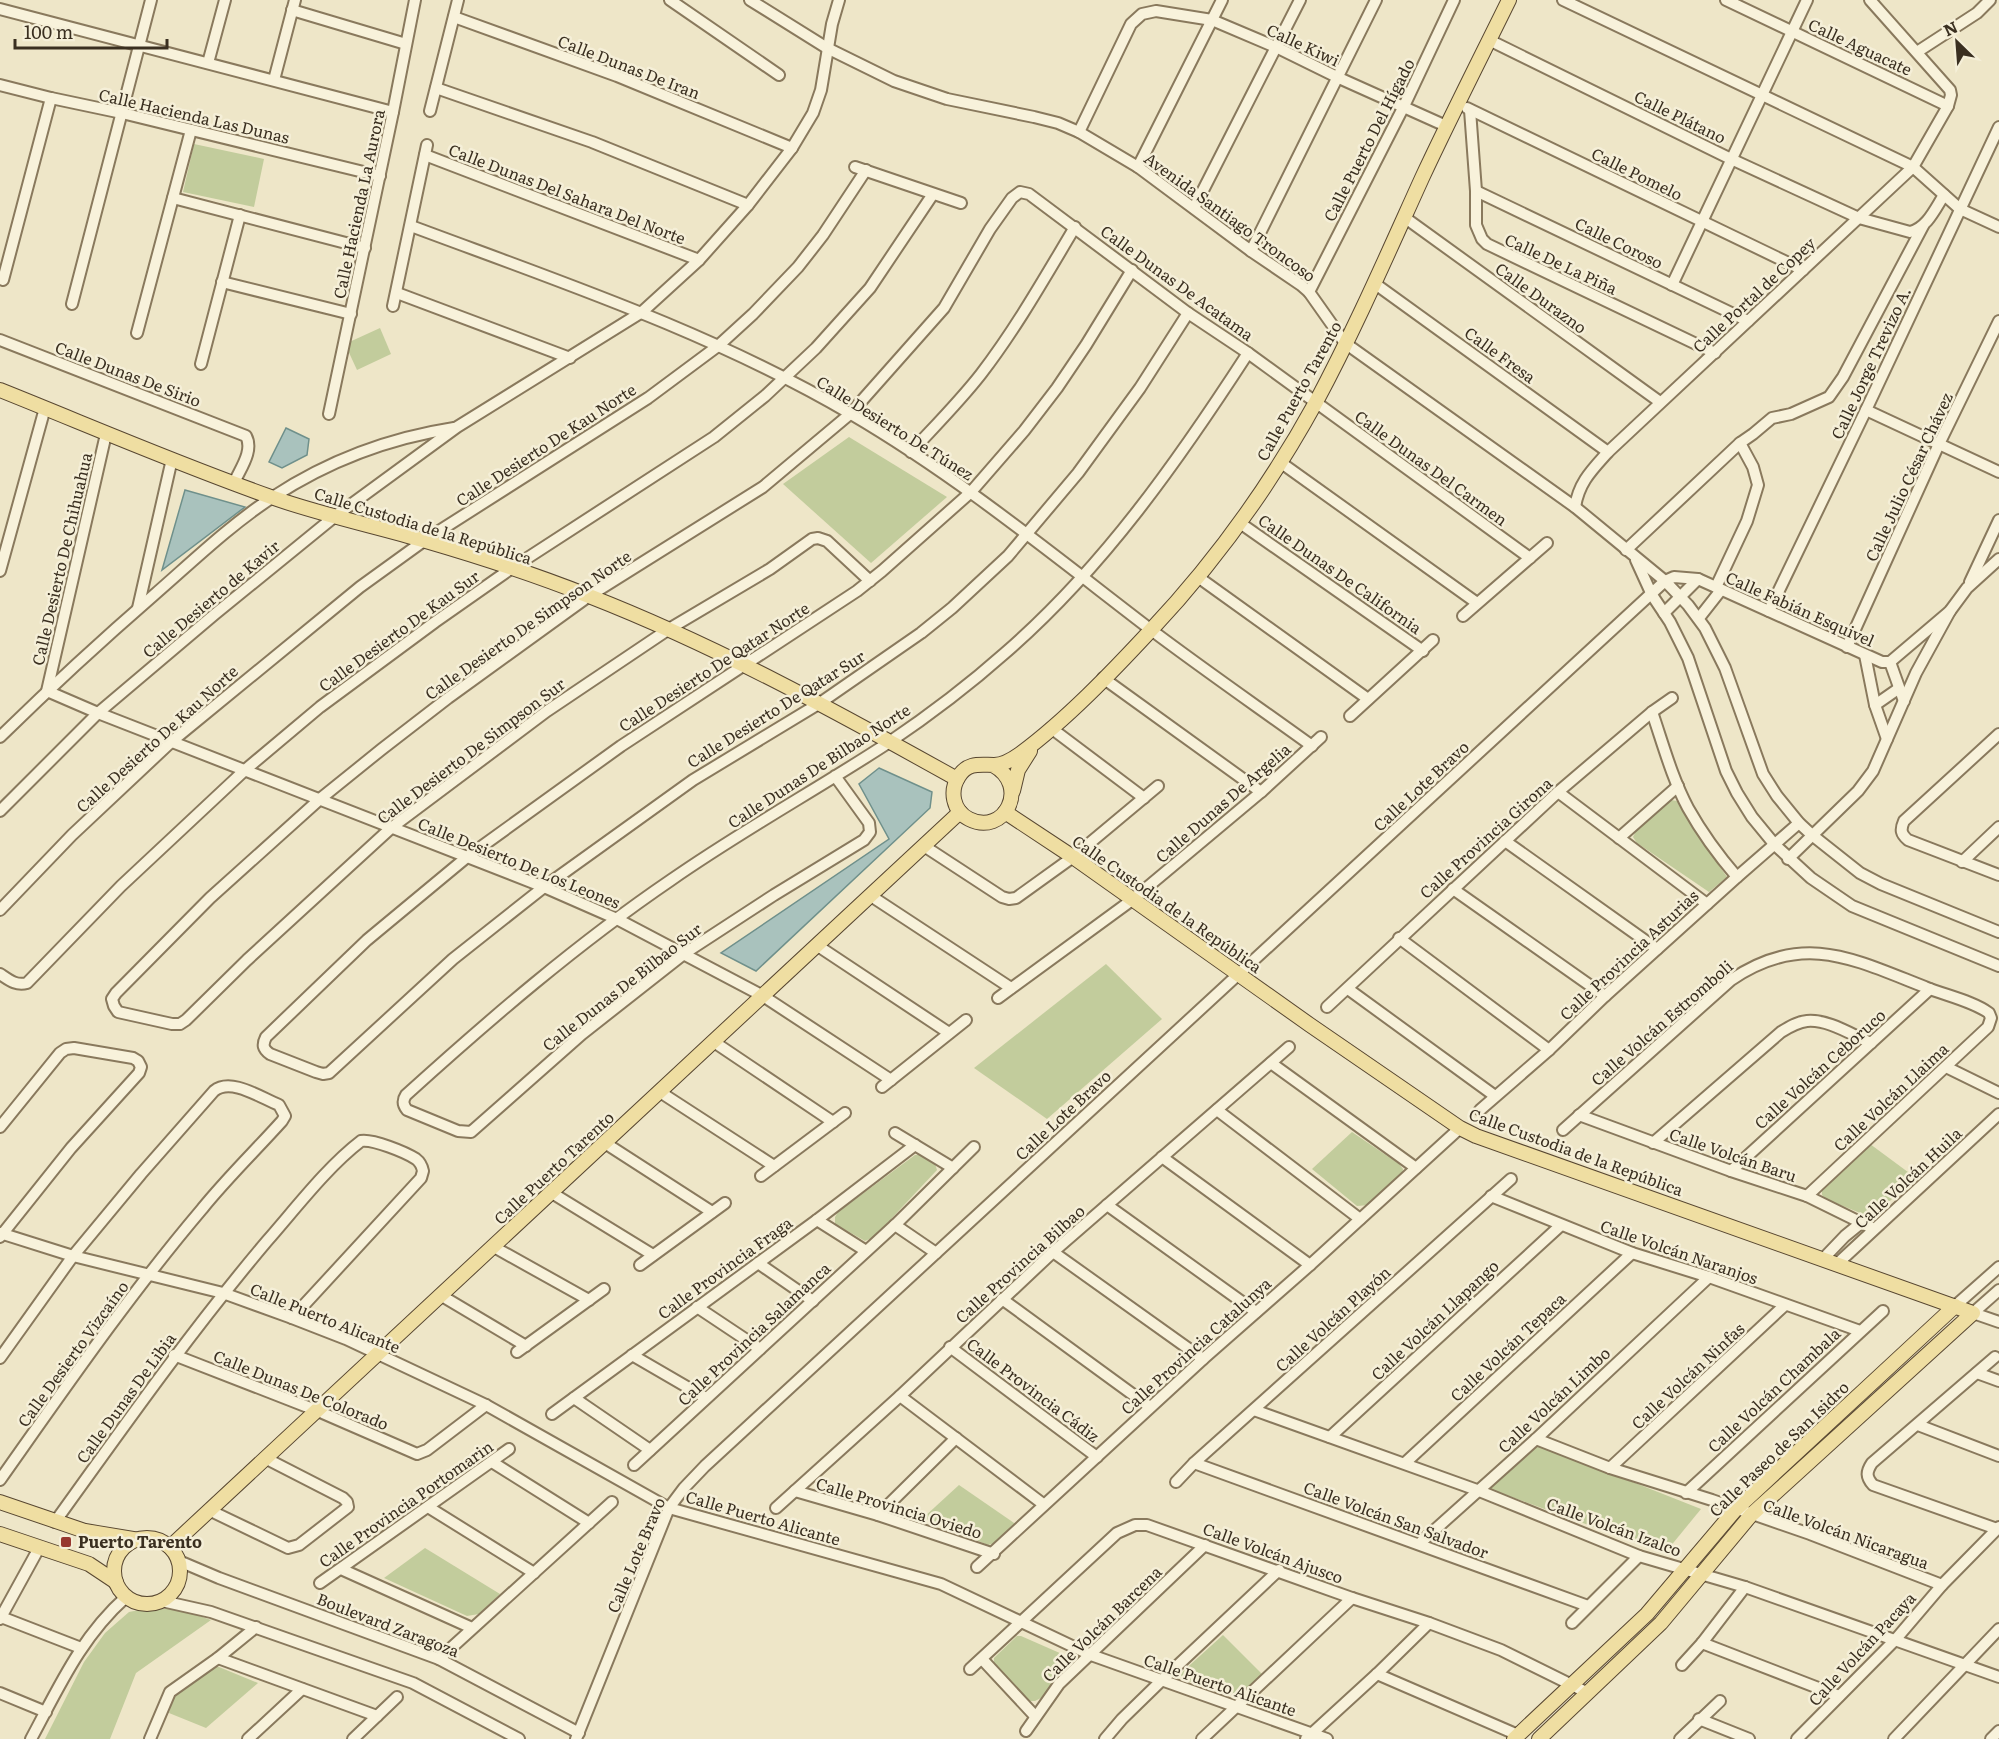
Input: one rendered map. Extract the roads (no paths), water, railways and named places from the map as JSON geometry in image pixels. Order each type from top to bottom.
[{"type":"main road","name":"Calle Puerto Tarento","points":[[993,765],[1012,759],[1051,728],[1152,630],[1198,577],[1240,523],[1315,403],[1374,283],[1446,126],[1464,107],[1489,40],[1509,0]]},
{"type":"main road","name":"Calle Custodia de la República","points":[[0,390],[272,498],[334,517],[425,540],[513,568],[589,596],[746,665],[820,702],[957,779]]},
{"type":"main road","name":"Calle Puerto Tarento","points":[[1012,793],[1018,770],[1035,741]]},
{"type":"main road","points":[[985,763],[993,765],[1007,776],[1012,793],[1010,803],[998,819],[978,822],[968,819],[960,812],[953,796],[957,779],[968,767],[985,763]]},
{"type":"main road","name":"Calle Puerto Tarento","points":[[170,1547],[960,812]]},
{"type":"main road","name":"Calle Custodia de la República","points":[[1005,812],[1073,857],[1460,1128],[1476,1136],[1973,1313]]},
{"type":"main road","name":"Calle Paseo de San Isidro","points":[[1516,1737],[1647,1614],[1736,1509],[1955,1306]]},
{"type":"main road","name":"Calle Paseo de San Isidro","points":[[1539,1739],[1661,1623],[1751,1515],[1973,1313]]},
{"type":"main road","points":[[0,1502],[55,1522],[95,1533],[139,1540]]},
{"type":"main road","points":[[0,1534],[89,1564],[116,1582],[126,1597],[135,1602],[148,1604],[162,1601],[171,1594],[180,1574],[179,1562],[170,1547],[161,1541],[139,1540],[130,1543],[116,1560],[114,1571],[116,1582]]},
{"type":"street","points":[[72,304],[151,0]]},
{"type":"street","points":[[208,63],[225,0]]},
{"type":"street","name":"Calle Hacienda La Aurora","points":[[329,414],[415,0]]},
{"type":"street","points":[[430,111],[458,0]]},
{"type":"street","points":[[670,0],[779,75]]},
{"type":"street","name":"Avenida Santiago Troncoso","points":[[750,0],[827,48],[894,81],[947,99],[1034,117],[1058,123],[1079,132],[1138,167],[1251,252],[1301,285],[1309,292],[1345,343],[1575,507],[1665,581],[1680,597],[1699,618],[1725,668],[1763,774],[1799,823],[1860,873],[1881,884],[1999,932]]},
{"type":"street","name":"Calle Desierto de Kavir","points":[[0,811],[98,713],[334,517],[457,427],[642,312],[699,260],[792,148],[813,113],[821,90],[827,48],[839,0]]},
{"type":"street","points":[[1138,167],[1222,0]]},
{"type":"street","points":[[1194,208],[1278,48],[1300,0]]},
{"type":"street","points":[[1251,252],[1376,0]]},
{"type":"street","name":"Calle Puerto Del Hígado","points":[[1309,292],[1404,106],[1454,0]]},
{"type":"street","points":[[1563,0],[1913,167],[1960,209],[1999,228]]},
{"type":"street","name":"Calle Aguacate","points":[[1726,0],[1949,103]]},
{"type":"street","points":[[1672,285],[1807,0]]},
{"type":"street","points":[[1870,0],[1947,85],[1950,90],[1949,103]]},
{"type":"street","points":[[1917,52],[1977,13],[1990,0]]},
{"type":"street","points":[[273,80],[293,5],[406,44]]},
{"type":"street","points":[[0,9],[393,112]]},
{"type":"street","name":"Calle Kiwi","points":[[1079,132],[1131,24],[1142,14],[1156,11],[1212,20],[1446,126]]},
{"type":"street","name":"Calle Dunas De Iran","points":[[454,17],[616,76],[792,148]]},
{"type":"street","name":"Calle Plátano","points":[[1489,40],[1731,159],[1859,218],[1910,232],[1923,226]]},
{"type":"street","name":"Calle Hacienda Las Dunas","points":[[0,85],[380,176]]},
{"type":"street","points":[[436,87],[592,142],[747,205]]},
{"type":"street","points":[[3,280],[51,98]]},
{"type":"street","name":"Calle Portal de Copey","points":[[1575,507],[1583,481],[1608,452],[1913,167],[1949,103]]},
{"type":"street","name":"Calle De La Piña","points":[[1464,107],[1476,191],[1476,225],[1482,239],[1493,248],[1715,353]]},
{"type":"street","name":"Calle Pomelo","points":[[1464,107],[1803,270]]},
{"type":"street","name":"Calle Jorge Trevizo A.","points":[[1769,611],[1999,127]]},
{"type":"street","points":[[137,333],[191,130]]},
{"type":"street","name":"Calle Dunas Del Sahara Del Norte","points":[[411,226],[426,151],[699,260]]},
{"type":"street","name":"Calle Desierto De Kau Norte","points":[[0,910],[72,835],[171,742],[360,587],[425,540],[648,398],[718,346],[753,314],[798,267],[830,225],[860,168],[933,194]]},
{"type":"street","name":"Calle Coroso","points":[[1476,191],[1749,321]]},
{"type":"street","name":"Calle Dunas De Acatama","points":[[1020,192],[1029,194],[1188,313],[1248,353],[1315,403]]},
{"type":"street","name":"Calle Desierto De Simpson Norte","points":[[112,999],[166,940],[320,799],[448,698],[589,596],[763,487],[850,414],[944,308],[990,229],[1012,198],[1020,192]]},
{"type":"street","points":[[933,194],[961,203]]},
{"type":"street","name":"Calle Desierto De Kau Sur","points":[[0,974],[20,985],[32,979],[121,886],[245,770],[328,701],[513,568],[714,437],[765,396],[830,333],[870,288],[933,194]]},
{"type":"street","points":[[1630,554],[1740,443],[1772,418],[1791,414],[1830,397],[1843,377],[1923,226],[1944,195]]},
{"type":"street","points":[[173,198],[365,248]]},
{"type":"street","points":[[201,364],[240,215]]},
{"type":"street","name":"Calle Durazno","points":[[1404,217],[1660,402]]},
{"type":"street","points":[[393,306],[411,226]]},
{"type":"street","name":"Calle Desierto De Túnez","points":[[411,226],[642,312],[718,346],[850,414],[971,492],[1152,630],[1312,746]]},
{"type":"street","points":[[911,452],[963,397],[987,366],[1025,310],[1075,227]]},
{"type":"street","name":"Calle Desierto De Qatar Norte","points":[[323,1074],[270,1054],[264,1049],[262,1043],[367,940],[467,857],[621,746],[870,581],[971,492],[1024,431],[1057,388],[1132,270]]},
{"type":"street","points":[[222,282],[351,314]]},
{"type":"street","name":"Calle Fresa","points":[[1374,283],[1608,452]]},
{"type":"street","points":[[397,293],[570,358]]},
{"type":"street","name":"Calle Desierto De Qatar Sur","points":[[323,1074],[335,1069],[453,959],[544,887],[693,780],[820,702],[921,633],[952,608],[1008,556],[1107,435],[1188,313]]},
{"type":"street","name":"Calle Julio César Chávez","points":[[1847,647],[1939,444],[1999,321]]},
{"type":"street","name":"Calle Dunas De Sirio","points":[[0,340],[246,436],[249,449],[234,483]]},
{"type":"street","name":"Calle Dunas De Bilbao Norte","points":[[403,1100],[490,1019],[617,919],[670,880],[738,835],[890,741],[1004,654],[1041,620],[1083,576],[1133,518],[1196,434],[1248,353]]},
{"type":"street","name":"Calle Dunas Del Carmen","points":[[1315,403],[1530,558]]},
{"type":"street","points":[[0,571],[45,408]]},
{"type":"street","points":[[1866,410],[1999,472]]},
{"type":"street","name":"Calle Desierto de Kavir","points":[[0,737],[47,691],[214,542],[272,498],[331,464],[363,451],[420,433],[457,427]]},
{"type":"street","name":"Calle Desierto De Chihuahua","points":[[47,691],[106,434]]},
{"type":"street","points":[[1699,618],[1719,589],[1748,521],[1758,485],[1753,467],[1740,443]]},
{"type":"street","points":[[138,609],[172,459]]},
{"type":"street","points":[[1280,462],[1477,603]]},
{"type":"street","points":[[1967,588],[1999,520]]},
{"type":"street","name":"Calle Dunas De California","points":[[1240,523],[1423,651]]},
{"type":"street","name":"Calle Desierto De Simpson Sur","points":[[112,999],[118,1012],[180,1024],[391,828],[547,711],[669,630],[770,569],[806,543],[818,538],[827,541],[870,581]]},
{"type":"street","points":[[1463,616],[1547,543]]},
{"type":"street","name":"Avenida Santiago Troncoso","points":[[1630,554],[1652,595],[1670,622],[1688,658],[1726,771],[1737,794],[1775,845],[1811,878],[1852,906],[1999,966]]},
{"type":"street","points":[[1788,859],[1866,782],[1916,673],[1950,610],[1967,588],[1999,559]]},
{"type":"street","points":[[1198,577],[1368,699]]},
{"type":"street","points":[[1665,581],[1674,578],[1698,579]]},
{"type":"street","points":[[1664,614],[1698,579]]},
{"type":"street","name":"Calle Fabián Esquivel","points":[[1698,579],[1865,655],[1882,662],[1890,662]]},
{"type":"street","name":"Calle Lote Bravo","points":[[577,1736],[669,1508],[684,1488],[705,1466],[1665,581]]},
{"type":"street","points":[[1904,701],[1890,662],[1950,610]]},
{"type":"street","name":"Calle Dunas De California","points":[[1350,716],[1433,640]]},
{"type":"street","points":[[1865,655],[1875,705],[1887,739]]},
{"type":"street","points":[[1103,678],[1260,792]]},
{"type":"street","points":[[1875,705],[1898,689]]},
{"type":"street","name":"Calle Desierto De Los Leones","points":[[47,691],[171,742],[544,887],[617,919],[763,996],[891,1080]]},
{"type":"street","name":"Calle Provincia Girona","points":[[1326,1007],[1558,792],[1652,712],[1672,698]]},
{"type":"street","points":[[1652,712],[1678,786],[1688,807],[1706,838],[1737,877]]},
{"type":"street","points":[[1051,728],[1144,798]]},
{"type":"street","points":[[1999,734],[1904,821],[1901,828],[1901,832],[1908,840],[1999,875]]},
{"type":"street","name":"Calle Dunas De Argelia","points":[[998,998],[1132,900],[1260,792],[1321,737]]},
{"type":"street","name":"Calle Dunas De Bilbao Sur","points":[[403,1100],[407,1110],[458,1131],[471,1131],[574,1041],[685,954],[868,836],[871,827],[869,823],[835,777]]},
{"type":"street","points":[[924,846],[1009,900],[1024,894],[1073,857],[1158,786]]},
{"type":"street","points":[[1619,838],[1678,786]]},
{"type":"street","points":[[1558,792],[1707,904]]},
{"type":"street","name":"Calle Provincia Asturias","points":[[1480,1110],[1799,823]]},
{"type":"street","points":[[1962,862],[1999,828]]},
{"type":"street","points":[[1505,841],[1657,949]]},
{"type":"street","points":[[1453,889],[1605,996]]},
{"type":"street","points":[[871,896],[1011,988]]},
{"type":"street","points":[[1399,938],[1549,1050]]},
{"type":"street","points":[[818,946],[949,1033]]},
{"type":"street","name":"Calle Volcán Estromboli","points":[[1563,1130],[1731,980],[1764,961],[1783,955],[1821,953],[1863,963],[1984,1010],[1991,1018]]},
{"type":"street","points":[[1348,989],[1495,1096]]},
{"type":"street","name":"Calle Volcán Ceboruco","points":[[1731,1171],[1930,989]]},
{"type":"street","name":"Calle Volcán Llaima","points":[[1807,1196],[1946,1068],[1988,1027],[1991,1018]]},
{"type":"street","points":[[882,1087],[966,1020]]},
{"type":"street","points":[[1653,1143],[1780,1032],[1794,1024],[1808,1021],[1824,1023],[1871,1042]]},
{"type":"street","points":[[714,1042],[833,1122]]},
{"type":"street","name":"Calle Provincia Bilbao","points":[[776,1508],[900,1396],[1053,1252],[1289,1047]]},
{"type":"street","points":[[0,1127],[54,1059],[66,1049],[138,1060],[141,1067],[139,1073],[71,1148],[1,1235]]},
{"type":"street","points":[[1271,1063],[1416,1168]]},
{"type":"street","points":[[1946,1068],[1999,1093]]},
{"type":"street","name":"Calle Desierto Vizcaíno","points":[[0,1480],[104,1333],[149,1275],[202,1208],[282,1121],[285,1116],[279,1105],[234,1086],[225,1085],[218,1088],[141,1174],[73,1256]]},
{"type":"street","points":[[660,1092],[774,1166]]},
{"type":"street","points":[[1216,1110],[1360,1219]]},
{"type":"street","points":[[761,1176],[845,1113]]},
{"type":"street","name":"Calle Volcán Huila","points":[[1837,1264],[1999,1114]]},
{"type":"street","name":"Calle Volcán Baru","points":[[1579,1115],[1731,1171],[1807,1196],[1874,1229]]},
{"type":"street","name":"Calle Provincia Catalunya","points":[[977,1567],[994,1554],[1044,1504],[1150,1407],[1460,1128]]},
{"type":"street","points":[[895,1133],[953,1167]]},
{"type":"street","name":"Calle Dunas De Libia","points":[[55,1522],[174,1355],[223,1293],[317,1184],[362,1141],[376,1142],[416,1159],[423,1171],[421,1178],[291,1318]]},
{"type":"street","points":[[605,1143],[712,1212]]},
{"type":"street","name":"Calle Provincia Fraga","points":[[552,1414],[759,1263],[915,1145]]},
{"type":"street","name":"Calle Provincia Salamanca","points":[[634,1465],[895,1225],[974,1147]]},
{"type":"street","points":[[1162,1156],[1310,1265]]},
{"type":"street","name":"Calle Volcán Playón","points":[[1176,1482],[1194,1463],[1511,1179]]},
{"type":"street","points":[[552,1193],[653,1255]]},
{"type":"street","name":"Calle Volcán Naranjos","points":[[1491,1196],[1560,1226],[1632,1253],[1709,1277],[1860,1331]]},
{"type":"street","points":[[640,1265],[725,1203]]},
{"type":"street","points":[[1107,1205],[1256,1312]]},
{"type":"street","points":[[817,1220],[866,1251]]},
{"type":"street","name":"Calle Volcán Huila","points":[[1823,1259],[1861,1223]]},
{"type":"street","points":[[895,1225],[936,1253]]},
{"type":"street","name":"Calle Volcán Llapango","points":[[1330,1437],[1560,1226]]},
{"type":"street","name":"Calle Puerto Alicante","points":[[1,1235],[73,1256],[223,1293],[291,1318],[379,1354],[486,1405],[669,1508],[941,1584],[1091,1655],[1309,1736],[1327,1739]]},
{"type":"street","points":[[494,1247],[590,1300]]},
{"type":"street","points":[[1053,1252],[1203,1359]]},
{"type":"street","name":"Calle Volcán Tepaca","points":[[1405,1463],[1632,1253]]},
{"type":"street","points":[[0,1358],[73,1256]]},
{"type":"street","points":[[759,1263],[813,1301]]},
{"type":"street","name":"Calle Paseo de San Isidro","points":[[1955,1306],[1999,1268]]},
{"type":"street","name":"Calle Volcán Limbo","points":[[1419,1544],[1536,1439],[1709,1277]]},
{"type":"street","points":[[442,1296],[522,1349],[604,1289]]},
{"type":"street","name":"Calle Paseo de San Isidro","points":[[1973,1313],[1999,1290]]},
{"type":"street","points":[[1002,1299],[1150,1407]]},
{"type":"street","name":"Calle Volcán Ninfas","points":[[1610,1468],[1785,1305]]},
{"type":"street","points":[[697,1307],[760,1349]]},
{"type":"street","name":"Calle Volcán Chambala","points":[[1686,1492],[1883,1311]]},
{"type":"street","name":"Calle Custodia de la República","points":[[1973,1313],[1999,1322]]},
{"type":"street","name":"Calle Provincia Cádiz","points":[[950,1347],[1097,1457]]},
{"type":"street","name":"Calle Dunas De Colorado","points":[[174,1355],[318,1411],[417,1454],[427,1450],[486,1405]]},
{"type":"street","points":[[632,1355],[706,1398]]},
{"type":"street","points":[[1995,1357],[1872,1463],[1867,1475],[1873,1485],[1998,1528]]},
{"type":"street","points":[[1977,1373],[1999,1381]]},
{"type":"street","points":[[900,1396],[1044,1504]]},
{"type":"street","points":[[574,1398],[650,1450]]},
{"type":"street","name":"Calle Volcán Izalco","points":[[1254,1410],[1477,1490],[1639,1556],[1745,1587],[1999,1677]]},
{"type":"street","points":[[1918,1425],[1999,1456]]},
{"type":"street","points":[[878,1515],[956,1438]]},
{"type":"street","name":"Calle Volcán Nicaragua","points":[[1536,1439],[1610,1468],[1810,1534],[1942,1585]]},
{"type":"street","name":"Calle Provincia Portomarin","points":[[320,1583],[509,1449]]},
{"type":"street","points":[[211,1510],[288,1548],[299,1545],[348,1507],[343,1498],[265,1458]]},
{"type":"street","points":[[492,1462],[589,1523]]},
{"type":"street","name":"Calle Volcán San Salvador","points":[[1194,1463],[1588,1606]]},
{"type":"street","name":"Calle Provincia Oviedo","points":[[795,1491],[878,1515],[994,1554]]},
{"type":"street","points":[[439,1659],[612,1502]]},
{"type":"street","points":[[428,1507],[534,1573]]},
{"type":"street","name":"Calle Volcán Ajusco","points":[[970,1669],[1117,1533],[1135,1525],[1147,1525],[1501,1650],[1588,1693]]},
{"type":"street","name":"Calle Volcán Pacaya","points":[[1797,1739],[1896,1639],[1942,1585],[1998,1528]]},
{"type":"street","name":"Calle Volcán Barcena","points":[[1026,1731],[1059,1684],[1205,1545]]},
{"type":"street","points":[[39,1548],[1,1618],[81,1648]]},
{"type":"street","points":[[1572,1623],[1639,1556]]},
{"type":"street","name":"Boulevard Zaragoza","points":[[179,1562],[439,1659],[577,1736]]},
{"type":"street","points":[[341,1569],[472,1628]]},
{"type":"street","points":[[1105,1739],[1161,1680],[1279,1570]]},
{"type":"street","points":[[1682,1665],[1745,1587]]},
{"type":"street","points":[[31,1739],[81,1648],[99,1623],[126,1597]]},
{"type":"street","points":[[1202,1739],[1352,1598]]},
{"type":"street","points":[[162,1601],[188,1605],[256,1627],[413,1683],[502,1735],[519,1739]]},
{"type":"street","points":[[1309,1736],[1429,1623]]},
{"type":"street","points":[[150,1739],[170,1692],[218,1658],[256,1627]]},
{"type":"street","points":[[1894,1739],[1999,1629]]},
{"type":"street","points":[[1702,1643],[1839,1696]]},
{"type":"street","points":[[218,1658],[377,1716]]},
{"type":"street","points":[[982,1659],[1035,1716]]},
{"type":"street","points":[[1377,1674],[1516,1737]]},
{"type":"street","points":[[248,1739],[302,1689]]},
{"type":"street","points":[[0,1693],[46,1712]]},
{"type":"street","points":[[353,1739],[397,1697]]},
{"type":"street","points":[[1680,1739],[1720,1701]]},
{"type":"street","points":[[1699,1719],[1749,1739]]},
{"type":"street","points":[[1991,1739],[1999,1731]]},
{"type":"water","points":[[286,428],[309,439],[307,455],[282,468],[269,462]]},
{"type":"water","points":[[185,490],[245,507],[162,570]]},
{"type":"water","points":[[879,768],[932,792],[930,808],[756,971],[721,953],[889,839],[859,784]]},
{"type":"place","name":"Puerto Tarento","points":[[66,1542]]}]
